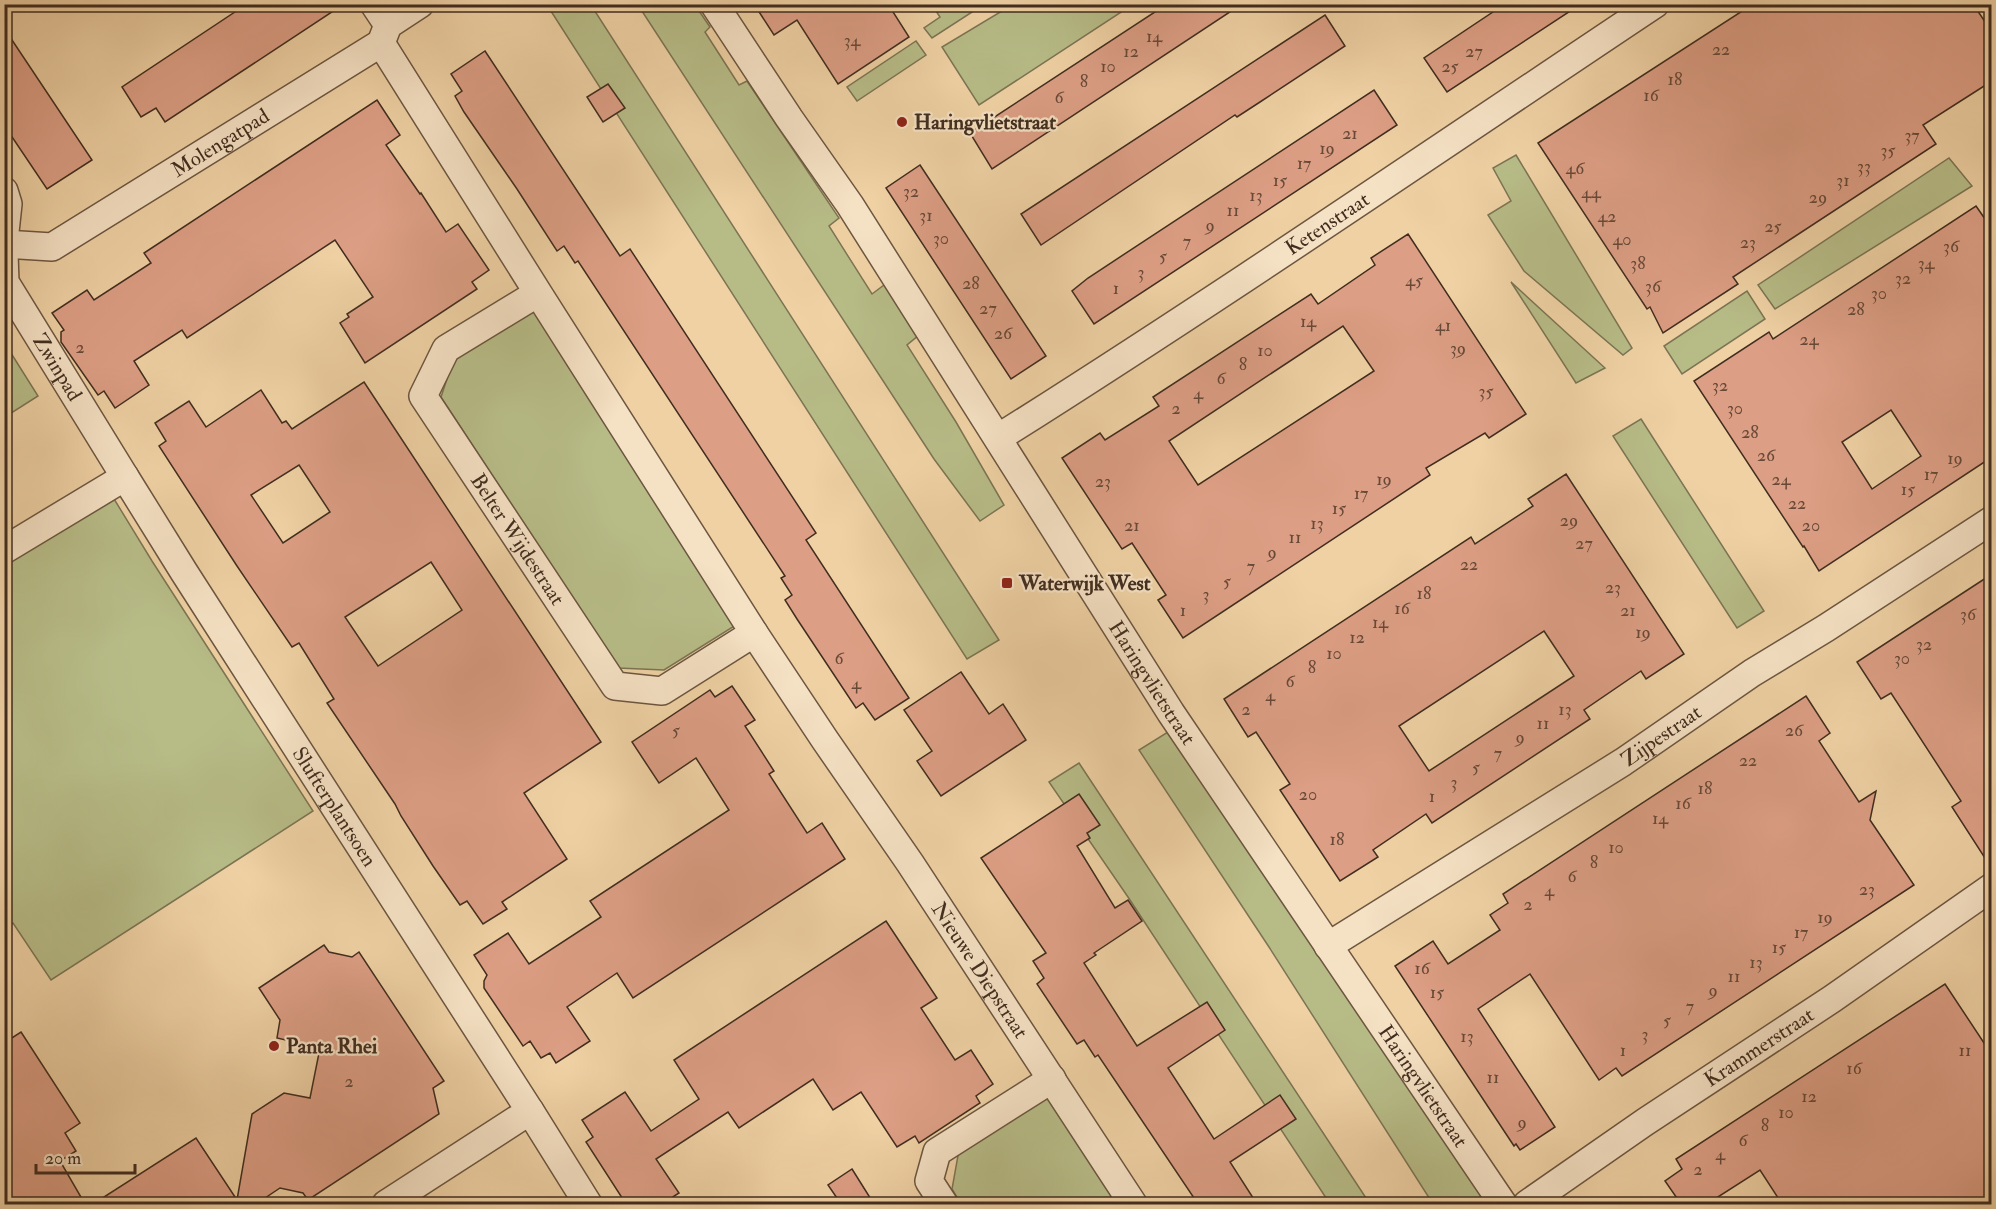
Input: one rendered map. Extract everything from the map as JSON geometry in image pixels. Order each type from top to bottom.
[{"type":"street","name":"Molengatpad","points":[[4,243],[52,247],[381,24],[420,4]]},
{"type":"street","name":"Haringvlietstraat","points":[[714,4],[850,205],[1171,713],[1503,1204]]},
{"type":"street","name":"Ketenstraat","points":[[998,438],[1281,256],[1655,4]]},
{"type":"street","points":[[381,24],[538,293],[754,633]]},
{"type":"street","points":[[4,191],[8,204],[4,243]]},
{"type":"street","name":"Zwinpad","points":[[4,253],[5,282],[125,477]]},
{"type":"street","name":"Belter Wijdestraat","points":[[538,293],[446,349],[423,396],[615,686],[662,691],[754,633]]},
{"type":"street","points":[[4,550],[125,477]]},
{"type":"street","name":"Slufterplantsoen","points":[[125,477],[588,1204]]},
{"type":"street","name":"Zijpestraat","points":[[1328,946],[1623,762],[1752,673],[1826,628],[1992,520]]},
{"type":"street","name":"Nieuwe Diepstraat","points":[[754,633],[910,863],[1133,1204]]},
{"type":"street","name":"Krammerstraat","points":[[1527,1204],[1832,999],[1992,887]]},
{"type":"street","points":[[944,1204],[929,1181],[937,1152],[1052,1079]]},
{"type":"street","points":[[387,1204],[530,1111]]},
{"type":"green space","points":[[547,5],[591,5],[999,640],[967,659]]},
{"type":"green space","points":[[638,5],[695,5],[710,27],[705,32],[739,85],[747,81],[839,218],[829,226],[872,294],[884,285],[919,335],[907,345],[956,422],[1004,505],[980,521],[934,459]]},
{"type":"green space","points":[[932,5],[983,5],[932,38],[924,28],[940,17]]},
{"type":"green space","points":[[1005,5],[1132,5],[979,105],[942,47],[1007,8]]},
{"type":"green space","points":[[916,41],[926,55],[857,101],[847,87]]},
{"type":"green space","points":[[1516,155],[1632,348],[1623,355],[1524,271],[1488,215],[1511,201],[1493,168]]},
{"type":"green space","points":[[1949,158],[1972,186],[1775,309],[1758,285]]},
{"type":"green space","points":[[1511,282],[1605,368],[1576,383]]},
{"type":"green space","points":[[1747,291],[1765,319],[1682,374],[1664,346]]},
{"type":"green space","points":[[532,309],[736,625],[664,670],[618,668],[441,397],[455,355]]},
{"type":"green space","points":[[4,342],[38,396],[5,417],[4,417]]},
{"type":"green space","points":[[1641,419],[1764,611],[1737,628],[1613,436]]},
{"type":"green space","points":[[111,494],[313,811],[51,980],[13,923],[5,928],[5,560]]},
{"type":"green space","points":[[1184,722],[1500,1204],[1433,1204],[1269,947],[1139,750]]},
{"type":"green space","points":[[1079,763],[1370,1204],[1330,1204],[1128,897],[1049,782]]},
{"type":"green space","points":[[1049,1097],[1120,1204],[961,1204],[952,1189],[959,1150]]},
{"type":"building","points":[[247,4],[344,4],[165,122],[156,108],[141,117],[122,87]]},
{"type":"building","points":[[754,4],[888,4],[909,37],[838,84],[797,20],[774,35]]},
{"type":"building","points":[[1167,4],[1242,4],[992,169],[970,133]]},
{"type":"building","points":[[1505,4],[1581,4],[1447,92],[1424,58]]},
{"type":"building","points":[[1753,4],[1973,4],[1992,32],[1992,81],[1923,125],[1936,144],[1733,277],[1738,284],[1663,333],[1650,307],[1647,309],[1538,143]]},
{"type":"building","points":[[1325,15],[1345,46],[1237,117],[1235,115],[1041,245],[1021,214]]},
{"type":"building","points":[[4,28],[92,160],[47,189],[4,125]]},
{"type":"building","points":[[485,51],[620,256],[630,249],[816,533],[806,540],[909,698],[875,720],[863,703],[856,708],[797,619],[785,600],[792,595],[781,578],[785,576],[578,261],[575,263],[564,246],[557,251],[464,112],[455,96],[462,91],[451,74]]},
{"type":"building","points":[[608,84],[625,108],[603,122],[587,97]]},
{"type":"building","points":[[1374,90],[1397,125],[1094,324],[1072,291],[1088,278]]},
{"type":"building","points":[[377,100],[400,135],[386,145],[446,232],[458,224],[489,270],[472,282],[477,289],[365,363],[340,323],[349,317],[347,314],[373,297],[335,240],[187,338],[182,330],[134,361],[149,385],[115,408],[104,391],[98,395],[61,342],[61,332],[64,330],[52,313],[87,290],[94,300],[151,263],[144,253]]},
{"type":"building","points":[[920,165],[1046,356],[1011,379],[886,188]]},
{"type":"building","points":[[1976,206],[1992,229],[1992,457],[1819,571],[1694,381],[1769,332],[1773,339]],"holes":[[[1891,410],[1921,456],[1872,489],[1842,442]]]},
{"type":"building","points":[[1408,234],[1526,414],[1489,438],[1485,433],[1426,468],[1430,475],[1183,638],[1158,600],[1166,595],[1132,543],[1122,549],[1062,458],[1100,433],[1105,440],[1159,406],[1153,397],[1311,294],[1318,304],[1375,265],[1371,258]],"holes":[[[1343,326],[1374,371],[1198,485],[1169,441]]]},
{"type":"building","points":[[364,382],[601,742],[524,793],[567,859],[502,902],[507,909],[483,924],[467,901],[460,905],[433,866],[395,804],[327,703],[334,699],[299,643],[292,647],[159,446],[166,441],[155,423],[189,401],[206,427],[261,390],[282,423],[286,421],[292,429]],"holes":[[[299,465],[330,512],[283,543],[251,495]],[[431,562],[462,610],[378,666],[345,617]]]},
{"type":"building","points":[[1566,474],[1684,654],[1646,679],[1641,671],[1584,710],[1590,719],[1432,823],[1426,814],[1373,850],[1378,857],[1340,881],[1280,790],[1290,784],[1256,732],[1248,737],[1224,699],[1471,537],[1475,544],[1533,506],[1528,499]],"holes":[[[1544,631],[1574,676],[1429,771],[1399,726]]]},
{"type":"building","points":[[1992,574],[1992,869],[1952,807],[1961,801],[1891,693],[1881,699],[1857,662]]},
{"type":"building","points":[[961,672],[989,714],[1003,704],[1026,740],[941,796],[917,761],[932,751],[904,710]]},
{"type":"building","points":[[732,686],[755,720],[745,726],[774,771],[769,774],[807,833],[822,823],[845,859],[633,998],[617,973],[567,1007],[590,1041],[556,1063],[550,1053],[541,1058],[530,1041],[523,1046],[484,988],[487,975],[474,955],[508,933],[529,964],[601,917],[590,901],[729,810],[696,758],[659,783],[632,742],[710,690],[715,697]]},
{"type":"building","points":[[1806,696],[1830,733],[1819,741],[1859,802],[1876,791],[1870,820],[1914,885],[1622,1076],[1616,1068],[1599,1080],[1530,974],[1478,1009],[1555,1127],[1520,1150],[1516,1144],[1514,1146],[1395,966],[1433,941],[1448,964],[1500,930],[1490,915],[1508,903],[1503,894]]},
{"type":"building","points":[[1079,794],[1100,825],[1087,833],[1090,838],[1077,846],[1115,908],[1128,900],[1142,921],[1094,953],[1096,955],[1084,963],[1137,1046],[1207,1002],[1225,1030],[1168,1068],[1214,1139],[1280,1095],[1296,1119],[1230,1162],[1257,1204],[1198,1204],[1098,1055],[1095,1057],[1084,1040],[1077,1044],[1037,984],[1044,978],[1033,961],[1046,953],[981,858]]},
{"type":"building","points":[[886,921],[937,998],[921,1008],[955,1060],[971,1050],[993,1084],[976,1096],[980,1103],[919,1143],[915,1136],[897,1147],[861,1092],[833,1110],[813,1079],[739,1128],[728,1112],[656,1159],[679,1193],[662,1204],[626,1204],[586,1142],[593,1137],[582,1120],[625,1092],[651,1131],[699,1099],[674,1060]]},
{"type":"building","points":[[324,945],[329,952],[352,957],[359,952],[444,1081],[433,1088],[439,1114],[308,1200],[303,1193],[280,1188],[256,1204],[93,1204],[196,1138],[237,1200],[252,1114],[284,1093],[310,1098],[320,1048],[277,1038],[280,1020],[259,988]]},
{"type":"building","points":[[1945,984],[1992,1055],[1992,1198],[1981,1204],[1782,1204],[1760,1170],[1707,1204],[1681,1204],[1665,1181],[1682,1169],[1676,1159]]},
{"type":"building","points":[[21,1032],[80,1123],[65,1133],[76,1151],[60,1161],[85,1204],[4,1204],[4,1043]]},
{"type":"building","points":[[852,1169],[874,1204],[841,1204],[828,1185]]},
{"type":"place","name":"Haringvlietstraat","points":[[902,122]]},
{"type":"place","name":"Waterwijk West","points":[[1007,583]]},
{"type":"place","name":"Panta Rhei","points":[[274,1046]]}]
